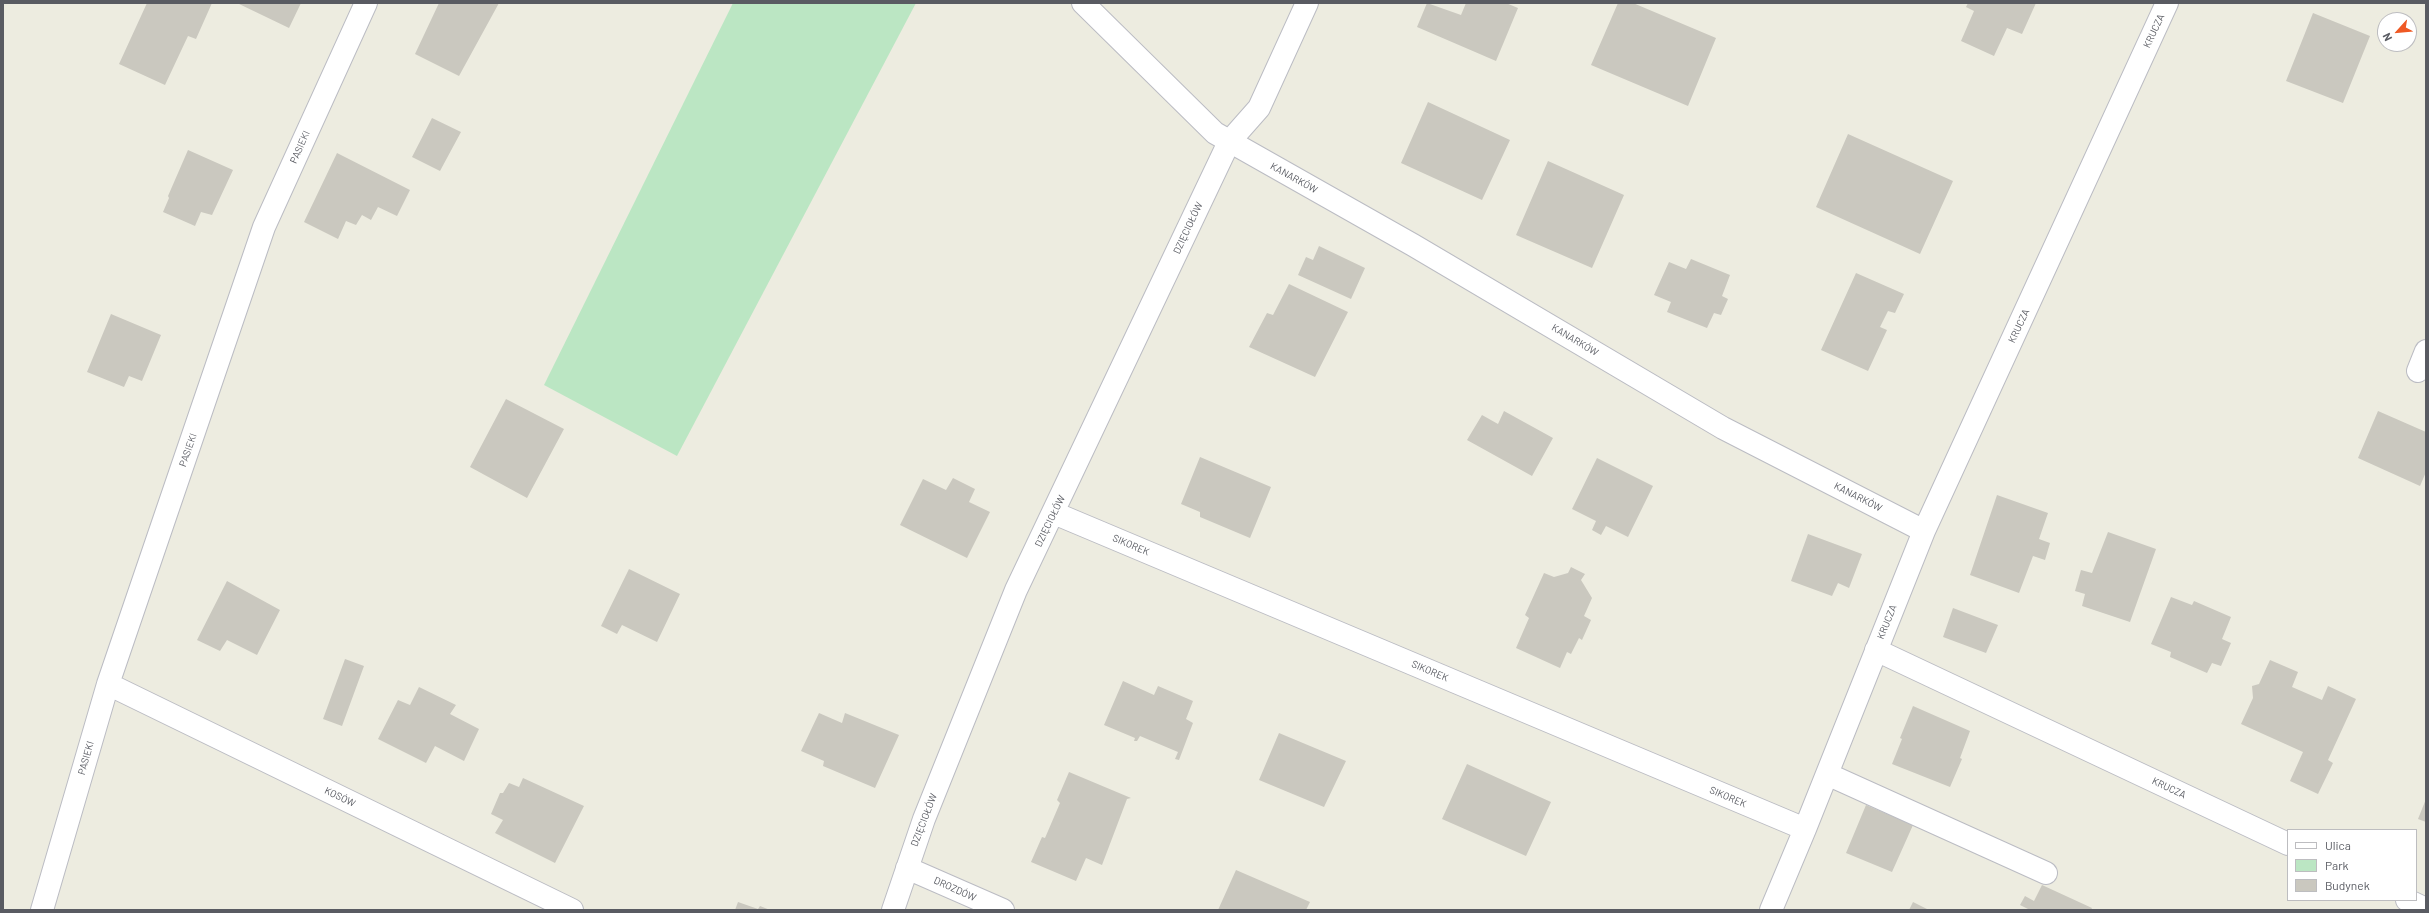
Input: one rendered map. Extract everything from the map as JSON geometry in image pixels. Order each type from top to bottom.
[{"type":"street","name":"PASIEKI","points":[[42,910],[108,684],[264,227],[366,3]]},
{"type":"street","name":"KANARKÓW","points":[[1082,3],[1215,133],[1229,142],[1413,244],[1723,428],[1924,531]]},
{"type":"street","points":[[1229,142],[1259,108],[1307,3]]},
{"type":"street","name":"KRUCZA","points":[[1771,910],[1805,830],[1924,531],[2167,3]]},
{"type":"street","name":"DZIĘCIOŁÓW","points":[[893,910],[924,819],[1016,590],[1054,513],[1229,142]]},
{"type":"street","points":[[2418,371],[2426,351]]},
{"type":"street","name":"SIKOREK","points":[[1054,513],[1805,830]]},
{"type":"street","name":"KRUCZA","points":[[1876,650],[2287,844]]},
{"type":"street","name":"KOSÓW","points":[[108,684],[572,910]]},
{"type":"street","points":[[1827,774],[2046,873]]},
{"type":"street","name":"DROZDÓW","points":[[907,868],[1003,910]]},
{"type":"street","points":[[2409,901],[2426,909]]},
{"type":"green space","points":[[733,3],[916,3],[677,456],[544,385]]},
{"type":"building","points":[[147,3],[212,3],[196,39],[188,36],[165,85],[119,64]]},
{"type":"building","points":[[237,3],[301,3],[289,28]]},
{"type":"building","points":[[439,3],[499,3],[459,76],[415,54]]},
{"type":"building","points":[[1427,3],[1461,15],[1466,3],[1506,3],[1518,8],[1496,61],[1417,27]]},
{"type":"building","points":[[1618,3],[1633,3],[1716,38],[1688,106],[1591,65]]},
{"type":"building","points":[[1968,3],[2036,3],[2022,34],[2007,28],[1994,56],[1961,41],[1974,11],[1966,7]]},
{"type":"building","points":[[2313,13],[2370,36],[2343,103],[2286,81]]},
{"type":"building","points":[[1428,102],[1510,140],[1482,200],[1401,163]]},
{"type":"building","points":[[432,118],[461,132],[440,171],[412,157]]},
{"type":"building","points":[[1848,134],[1953,181],[1920,254],[1816,207]]},
{"type":"building","points":[[188,150],[233,170],[212,215],[201,212],[195,226],[163,212],[169,198],[168,196]]},
{"type":"building","points":[[337,153],[410,190],[397,216],[378,207],[371,220],[362,215],[356,225],[346,221],[338,239],[304,222]]},
{"type":"building","points":[[1548,161],[1624,195],[1592,268],[1516,235]]},
{"type":"building","points":[[1319,246],[1365,268],[1351,299],[1298,275],[1306,257],[1313,260]]},
{"type":"building","points":[[1691,259],[1730,275],[1722,296],[1728,299],[1721,315],[1714,313],[1707,328],[1667,312],[1671,302],[1654,295],[1669,262],[1686,269]]},
{"type":"building","points":[[1856,273],[1904,294],[1895,313],[1888,311],[1880,327],[1887,330],[1868,371],[1821,350]]},
{"type":"building","points":[[1289,284],[1348,312],[1315,377],[1249,347],[1267,313],[1273,315]]},
{"type":"building","points":[[111,314],[161,335],[142,381],[129,376],[124,387],[87,372]]},
{"type":"building","points":[[506,399],[564,429],[527,498],[470,467]]},
{"type":"building","points":[[1504,411],[1553,438],[1532,476],[1467,440],[1482,415],[1498,424]]},
{"type":"building","points":[[2378,411],[2426,432],[2426,472],[2420,486],[2358,458]]},
{"type":"building","points":[[1200,457],[1271,487],[1250,538],[1200,517],[1200,512],[1181,504]]},
{"type":"building","points":[[1597,458],[1653,486],[1628,537],[1606,526],[1601,535],[1592,530],[1596,521],[1572,509]]},
{"type":"building","points":[[953,478],[975,489],[969,502],[990,512],[967,558],[900,525],[923,479],[946,490]]},
{"type":"building","points":[[1997,495],[2048,513],[2039,539],[2050,543],[2045,560],[2033,556],[2019,593],[1970,575]]},
{"type":"building","points":[[2108,532],[2156,549],[2130,622],[2082,606],[2085,594],[2075,591],[2081,570],[2092,573]]},
{"type":"building","points":[[1808,534],[1862,554],[1849,588],[1838,583],[1832,596],[1791,581]]},
{"type":"building","points":[[1571,567],[1585,574],[1581,580],[1592,598],[1584,616],[1591,620],[1582,640],[1579,638],[1571,654],[1567,652],[1560,668],[1516,648],[1529,618],[1525,615],[1544,573],[1554,577],[1568,573]]},
{"type":"building","points":[[629,569],[680,594],[657,642],[622,625],[617,634],[601,626]]},
{"type":"building","points":[[227,581],[280,610],[257,655],[227,640],[220,651],[197,640]]},
{"type":"building","points":[[2171,597],[2192,605],[2194,601],[2231,617],[2222,639],[2231,643],[2221,666],[2212,663],[2207,673],[2170,657],[2171,652],[2151,644]]},
{"type":"building","points":[[1953,608],[1998,625],[1986,653],[1943,637]]},
{"type":"building","points":[[345,659],[364,666],[342,726],[323,719]]},
{"type":"building","points":[[2270,660],[2298,672],[2292,687],[2322,700],[2328,686],[2356,699],[2328,760],[2333,763],[2318,794],[2290,781],[2303,752],[2241,724],[2253,698],[2252,686],[2259,684]]},
{"type":"building","points":[[1123,681],[1154,695],[1158,686],[1193,701],[1186,719],[1193,723],[1179,760],[1175,759],[1178,752],[1140,736],[1137,741],[1134,741],[1135,738],[1104,725]]},
{"type":"building","points":[[419,687],[456,705],[450,714],[479,729],[464,761],[435,746],[426,763],[378,739],[398,700],[410,705]]},
{"type":"building","points":[[1913,706],[1970,731],[1960,758],[1962,759],[1950,787],[1892,764],[1902,739],[1900,738]]},
{"type":"building","points":[[819,713],[842,723],[845,713],[899,735],[875,788],[823,766],[824,761],[801,751]]},
{"type":"building","points":[[1279,733],[1346,761],[1324,807],[1259,780]]},
{"type":"building","points":[[1467,764],[1551,802],[1526,856],[1442,819]]},
{"type":"building","points":[[1069,772],[1131,798],[1127,799],[1102,865],[1086,858],[1076,881],[1031,862],[1042,837],[1045,838],[1060,803],[1057,800]]},
{"type":"building","points":[[523,778],[584,806],[555,863],[495,833],[503,820],[491,814],[500,793],[503,793],[509,783],[519,787]]},
{"type":"building","points":[[2426,799],[2426,822],[2418,819]]},
{"type":"building","points":[[1866,805],[1913,825],[1892,872],[1846,853]]},
{"type":"building","points":[[1236,870],[1310,902],[1306,910],[1218,910]]},
{"type":"building","points":[[2042,885],[2092,908],[2091,910],[2030,910],[2020,905],[2025,896],[2034,901]]},
{"type":"building","points":[[738,902],[758,909],[760,906],[770,910],[735,910]]},
{"type":"building","points":[[1913,902],[1929,910],[1909,910]]}]
